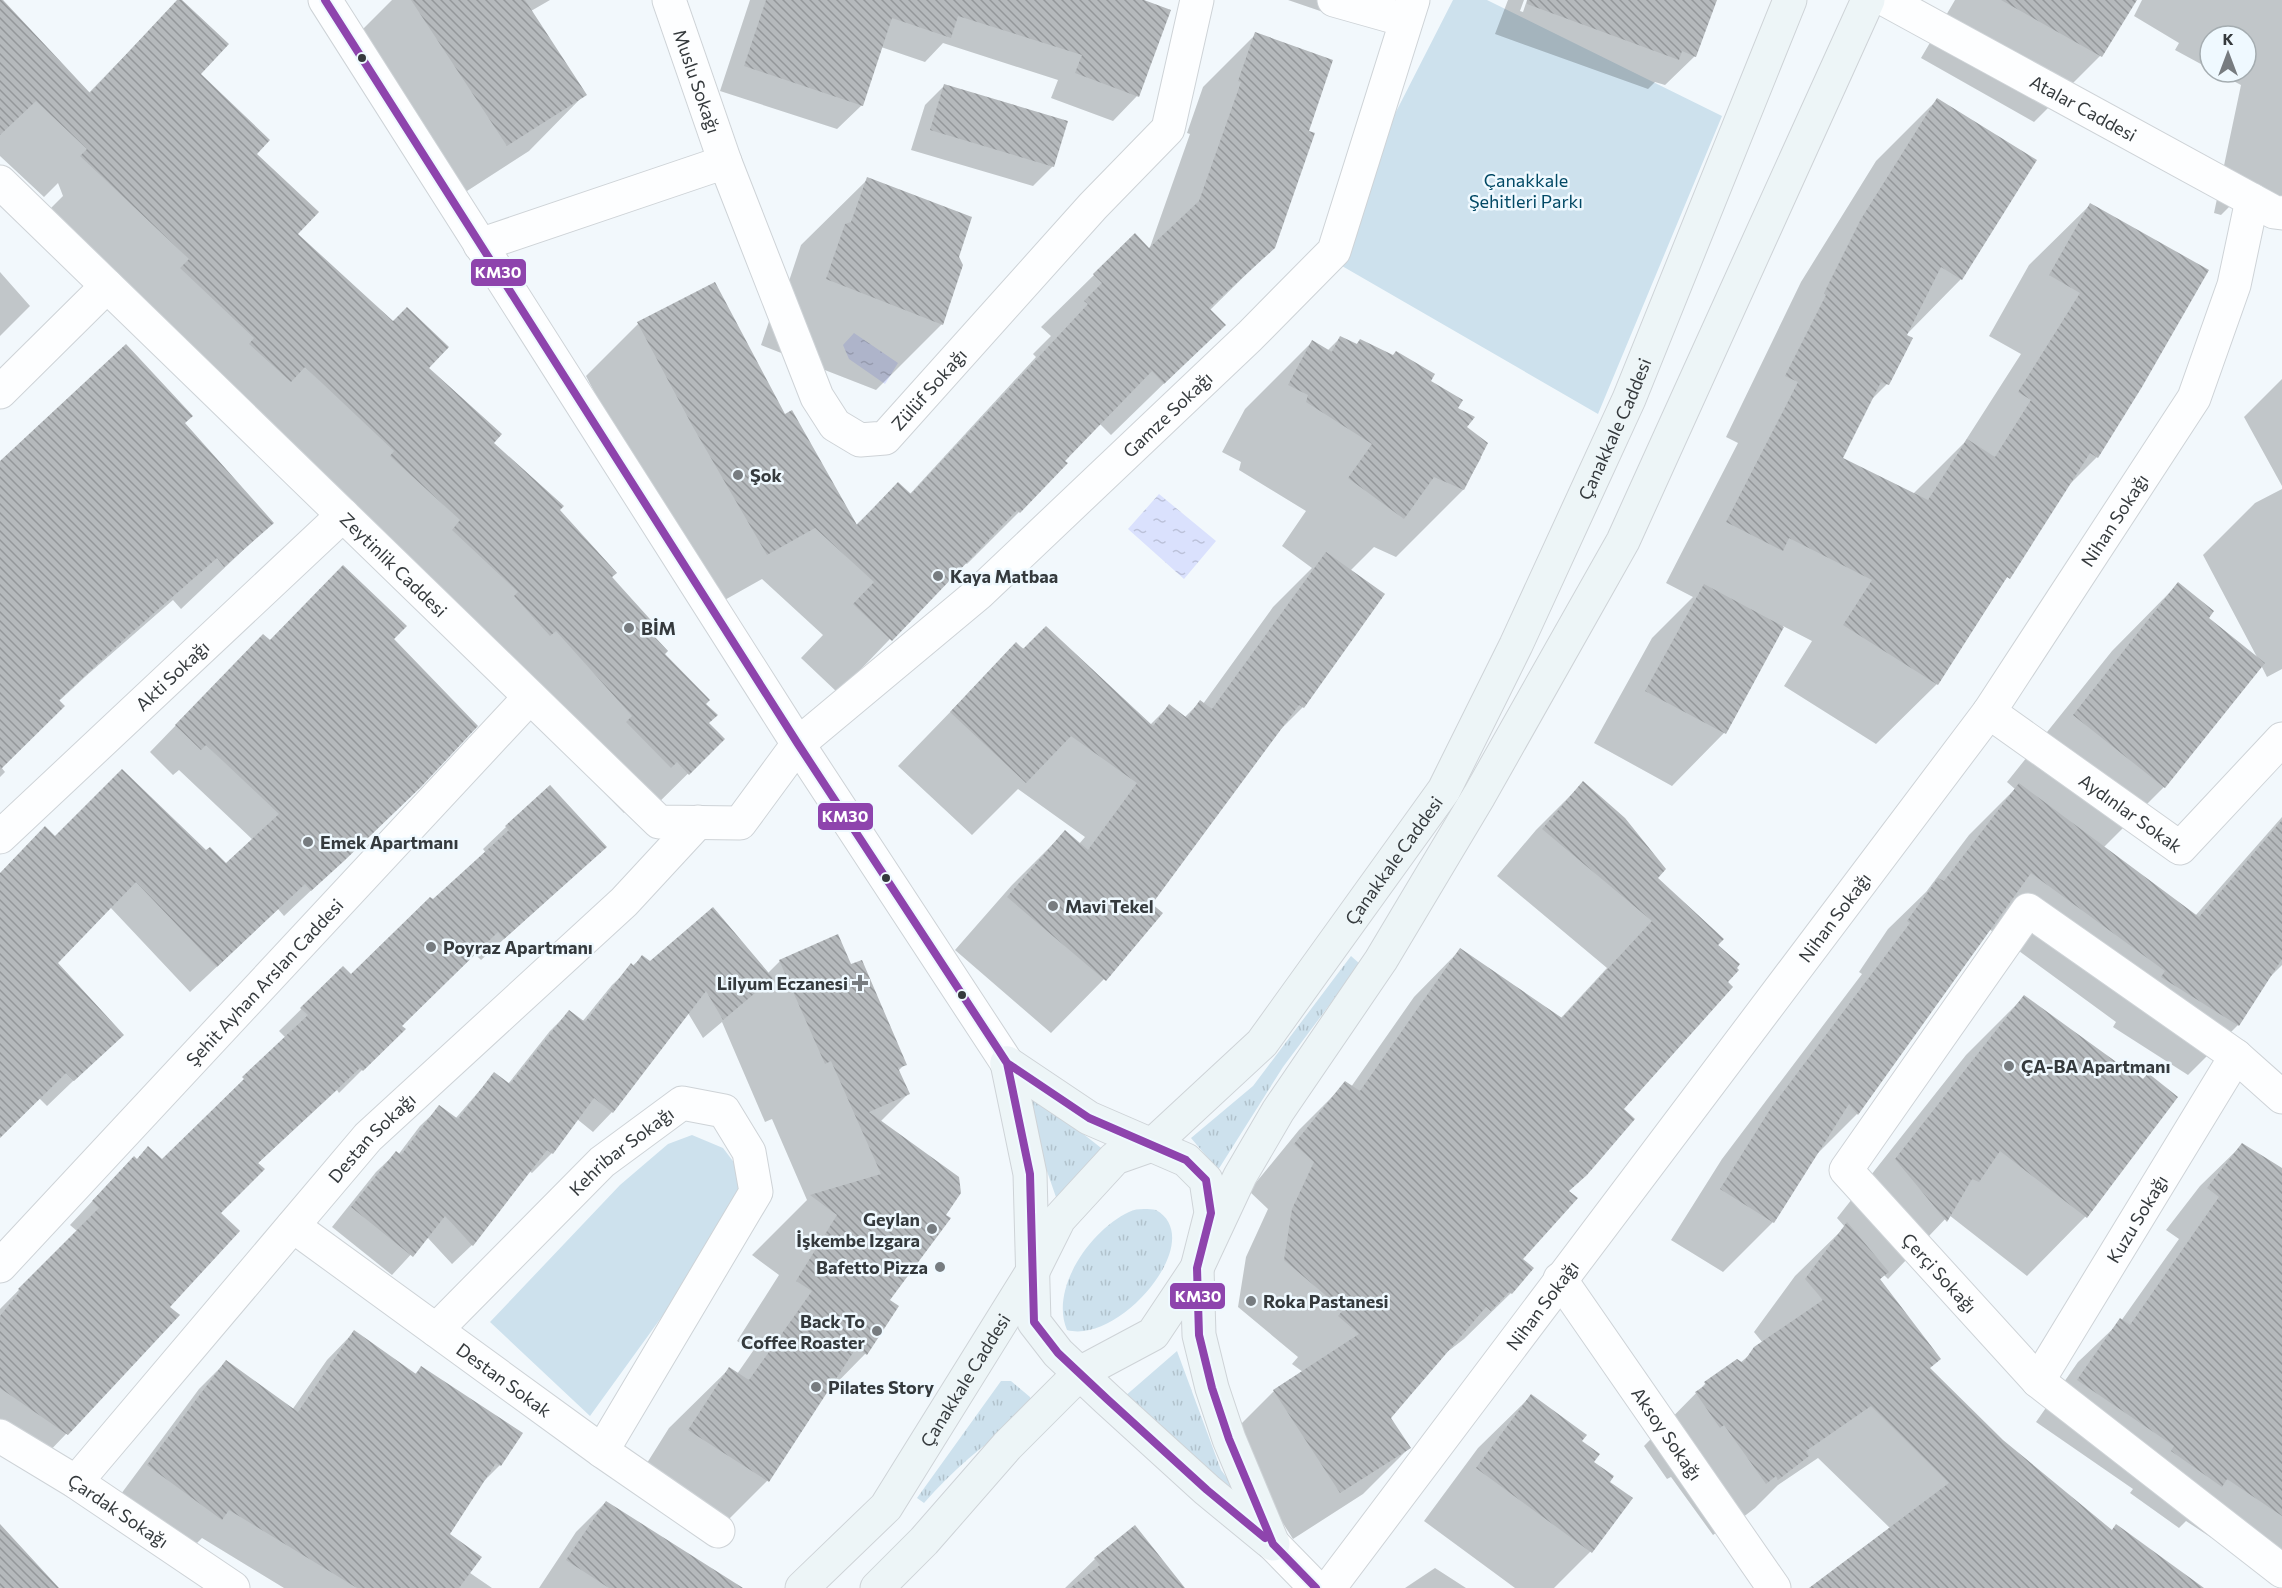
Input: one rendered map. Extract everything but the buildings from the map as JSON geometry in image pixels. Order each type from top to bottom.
[{"type":"main road","name":"Çanakkale Caddesi","points":[[802,1588],[886,1507],[1034,1269],[1059,1219],[1115,1158],[1152,1145],[1262,1043],[1444,790],[1516,645],[1629,399],[1790,0]]},
{"type":"main road","name":"Çanakkale Caddesi","points":[[877,1588],[924,1541],[1007,1446],[1080,1373],[1153,1334],[1197,1268],[1240,1176],[1278,1110],[1381,960],[1479,796],[1623,541],[1868,0]]},
{"type":"main road","points":[[1007,1063],[1089,1118],[1186,1160],[1206,1180],[1211,1213],[1197,1268],[1199,1335],[1212,1388],[1229,1439],[1273,1544]]},
{"type":"main road","points":[[1007,1063],[1030,1174],[1034,1322],[1058,1353],[1207,1490],[1273,1544]]},
{"type":"street","points":[[325,0],[798,744],[1007,1063]]},
{"type":"street","name":"Muslu Sokağı","points":[[669,0],[725,162]]},
{"type":"street","name":"Zülüf Sokağı","points":[[725,162],[817,397],[835,425],[860,440],[885,438],[1093,206],[1168,129],[1197,0]]},
{"type":"street","points":[[1334,0],[1409,10]]},
{"type":"street","name":"Atalar Caddesi","points":[[1886,0],[2274,212],[2282,213]]},
{"type":"street","name":"Gamze Sokağı","points":[[798,744],[979,593],[1242,344],[1334,251],[1409,10]]},
{"type":"street","points":[[480,245],[725,162]]},
{"type":"street","name":"Zeytinlik Caddesi","points":[[0,182],[659,822],[740,823],[798,744]]},
{"type":"street","name":"Nihan Sokağı","points":[[1329,1588],[1560,1278],[1989,712],[2194,398],[2234,285],[2252,200]]},
{"type":"street","points":[[0,392],[107,286]]},
{"type":"street","name":"Akti Sokağı","points":[[0,837],[343,514]]},
{"type":"street","name":"Şehit Ayhan Arslan Caddesi","points":[[0,1266],[529,698]]},
{"type":"street","name":"Aydınlar Sokak","points":[[1989,712],[2180,848],[2282,739]]},
{"type":"street","name":"Destan Sokağı","points":[[76,1482],[368,1137],[624,902],[698,822]]},
{"type":"street","name":"Çerçi Sokağı","points":[[2236,1056],[2028,910],[1846,1170],[2038,1381],[2282,1571]]},
{"type":"street","points":[[2236,1056],[2282,1096]]},
{"type":"street","name":"Kuzu Sokağı","points":[[2038,1381],[2236,1056]]},
{"type":"street","name":"Kehribar Sokağı","points":[[436,1330],[602,1162],[682,1103],[724,1110],[749,1152],[756,1192],[602,1451]]},
{"type":"street","name":"Destan Sokak","points":[[292,1226],[602,1451],[718,1531]]},
{"type":"street","name":"Aksoy Sokağı","points":[[1560,1278],[1774,1588]]},
{"type":"street","name":"Çardak Sokağı","points":[[0,1436],[76,1482],[233,1588]]},
{"type":"street","points":[[1273,1544],[1316,1588]]},
{"type":"green space","name":"Çanakkale Şehitleri Parkı","points":[[1453,0],[1487,0],[1722,116],[1598,414],[1323,255]]},
{"type":"green space","points":[[1351,956],[1360,964],[1283,1067],[1218,1170],[1191,1138],[1253,1086]]},
{"type":"green space","points":[[1017,1085],[1022,1086],[1105,1151],[1057,1200]]},
{"type":"green space","points":[[692,1135],[723,1148],[739,1169],[743,1192],[705,1257],[590,1416],[490,1322],[620,1185],[668,1144]]},
{"type":"green space","points":[[1139,1209],[1156,1210],[1170,1224],[1172,1244],[1165,1265],[1151,1287],[1132,1307],[1110,1322],[1088,1330],[1067,1330],[1063,1314],[1064,1296],[1077,1262],[1088,1246],[1115,1220],[1129,1212]]},
{"type":"green space","points":[[1177,1351],[1221,1470],[1258,1519],[1124,1397]]},
{"type":"green space","points":[[1001,1381],[1011,1381],[1030,1397],[1033,1409],[975,1453],[924,1503],[917,1498]]},
{"type":"water","points":[[854,333],[898,363],[885,384],[849,359],[843,345]]},
{"type":"water","points":[[1159,494],[1216,541],[1184,579],[1128,529]]},
{"type":"transit line","name":"KM30","points":[[325,0],[798,744],[1007,1063],[1089,1118],[1186,1160],[1206,1180],[1211,1213],[1197,1268],[1199,1335],[1212,1388],[1229,1439],[1273,1544],[1316,1588]]},
{"type":"transit line","name":"KM30","points":[[990,1037],[1007,1063],[1030,1174],[1034,1322],[1058,1353],[1107,1399],[1207,1490],[1265,1538]]},
{"type":"place","name":"Şok","points":[[738,475]]},
{"type":"place","name":"Kaya Matbaa","points":[[938,576]]},
{"type":"place","name":"BİM","points":[[629,628]]},
{"type":"place","name":"Emek Apartmanı","points":[[308,842]]},
{"type":"place","name":"Mavi Tekel","points":[[1053,906]]},
{"type":"place","name":"Poyraz Apartmanı","points":[[431,947]]},
{"type":"place","name":"Lilyum Eczanesi","points":[[860,983]]},
{"type":"place","name":"ÇA-BA Apartmanı","points":[[2009,1066]]},
{"type":"place","name":"Geylan İşkembe Izgara","points":[[932,1229]]},
{"type":"place","name":"Bafetto Pizza","points":[[940,1267]]},
{"type":"place","name":"Roka Pastanesi","points":[[1251,1301]]},
{"type":"place","name":"Back To Coffee Roaster","points":[[877,1331]]},
{"type":"place","name":"Pilates Story","points":[[816,1387]]}]
